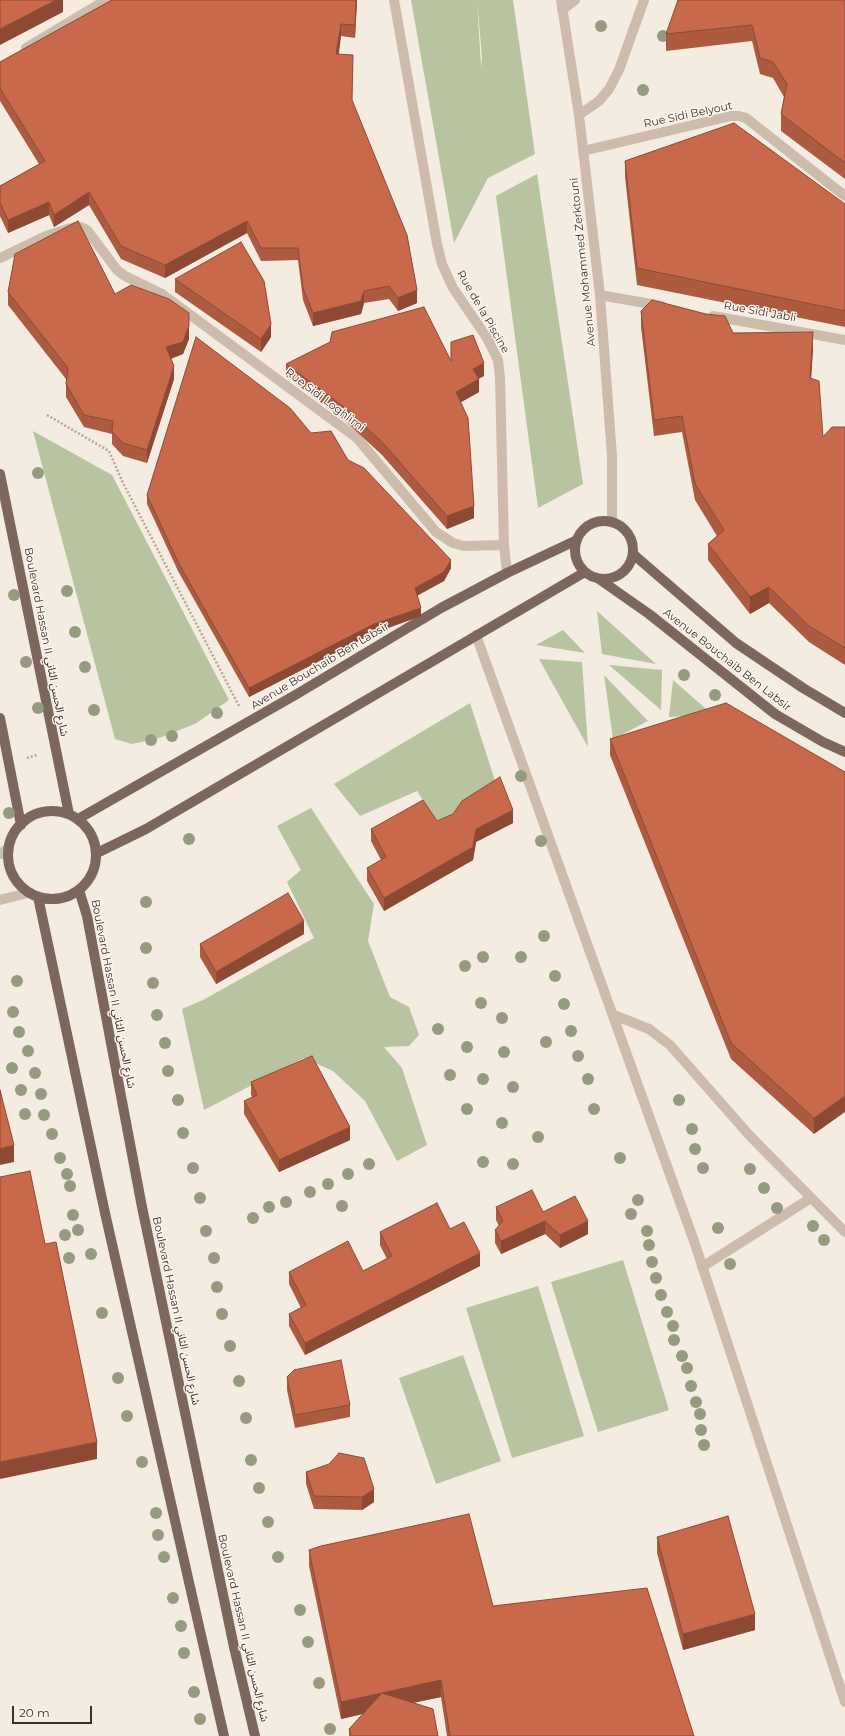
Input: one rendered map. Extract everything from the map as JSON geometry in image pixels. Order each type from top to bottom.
[{"type":"main road","name":"Boulevard Hassan II شارع الحسن الثاني","points":[[0,474],[55,750],[74,817]]},
{"type":"main road","points":[[598,522],[612,522],[621,526],[630,536],[633,545],[633,554],[630,563],[621,574],[609,579],[599,579],[585,572],[579,565],[576,557],[577,540],[589,525],[598,522]]},
{"type":"main road","name":"Avenue Bouchaib Ben Labsir","points":[[74,817],[247,722],[441,608],[507,573],[577,540]]},
{"type":"main road","name":"Avenue Bouchaib Ben Labsir","points":[[633,554],[736,643],[803,688],[845,713]]},
{"type":"main road","points":[[97,853],[146,829],[585,572]]},
{"type":"main road","name":"Avenue Bouchaib Ben Labsir","points":[[599,579],[649,614],[775,714],[823,742],[845,752]]},
{"type":"main road","points":[[0,718],[21,825]]},
{"type":"main road","name":"Boulevard Hassan II شارع الحسن الثاني","points":[[56,811],[74,817],[88,828],[94,840],[97,853],[93,874],[79,890],[67,897],[52,900],[28,893],[17,882],[10,868],[8,858],[13,835],[21,825],[31,816],[43,812],[56,811]]},
{"type":"main road","name":"Boulevard Hassan II شارع الحسن الثاني","points":[[79,890],[87,916],[148,1238],[234,1647],[255,1736]]},
{"type":"main road","points":[[38,897],[109,1228],[224,1736]]},
{"type":"street","points":[[20,52],[106,0]]},
{"type":"street","name":"Rue de la Piscine","points":[[394,0],[437,244],[442,264],[453,288],[487,338],[498,360],[500,378],[504,545],[507,573]]},
{"type":"street","points":[[562,5],[575,0]]},
{"type":"street","points":[[579,115],[599,101],[609,89],[619,70],[644,0]]},
{"type":"street","name":"Avenue Mohammed Zerktouni","points":[[562,5],[579,115],[600,295],[612,456],[612,522]]},
{"type":"street","name":"Rue Sidi Belyout","points":[[583,151],[731,116],[739,116],[746,118],[845,196]]},
{"type":"street","name":"Rue Sidi Loghlimi","points":[[0,258],[37,240],[74,227],[81,227],[87,230],[117,270],[125,276],[162,294],[357,438],[436,532],[453,543],[464,546],[504,545]]},
{"type":"street","points":[[600,295],[669,308]]},
{"type":"street","name":"Rue Sidi Jabli","points":[[700,313],[845,340]]},
{"type":"street","points":[[476,635],[614,1015],[702,1267],[845,1702]]},
{"type":"street","points":[[0,854],[9,848]]},
{"type":"street","points":[[0,900],[28,893]]},
{"type":"street","points":[[614,1015],[649,1029],[670,1046],[750,1136],[845,1232]]},
{"type":"street","points":[[702,1267],[811,1198]]},
{"type":"path","points":[[47,415],[109,451],[123,483],[247,722]]},
{"type":"path","points":[[9,764],[55,750]]},
{"type":"green space","points":[[411,0],[477,0],[513,0],[535,154],[488,178],[454,243]],"holes":[[[477,0],[482,57],[481,67]]]},
{"type":"green space","points":[[537,174],[583,484],[538,508],[496,196]]},
{"type":"green space","points":[[33,431],[112,475],[229,700],[195,724],[159,738],[132,744],[115,739]]},
{"type":"green space","points":[[597,611],[656,664],[602,654]]},
{"type":"green space","points":[[563,630],[585,653],[536,645]]},
{"type":"green space","points":[[539,659],[582,662],[588,747]]},
{"type":"green space","points":[[609,665],[662,670],[661,710]]},
{"type":"green space","points":[[604,675],[648,721],[613,739]]},
{"type":"green space","points":[[673,680],[713,715],[669,717]]},
{"type":"green space","points":[[470,703],[496,784],[464,800],[441,828],[417,791],[360,816],[334,784]]},
{"type":"green space","points":[[311,808],[374,904],[368,941],[390,997],[409,1007],[419,1035],[409,1046],[384,1047],[402,1068],[427,1145],[397,1161],[365,1101],[333,1071],[304,1058],[204,1110],[182,1009],[203,1000],[314,938],[287,882],[301,870],[277,826]]},
{"type":"green space","points":[[623,1260],[669,1410],[598,1432],[551,1282]]},
{"type":"green space","points":[[538,1286],[584,1436],[512,1458],[466,1308]]},
{"type":"green space","points":[[463,1355],[501,1461],[436,1484],[399,1378]]},
{"type":"building","points":[[0,0],[56,0],[0,29]]},
{"type":"building","points":[[112,0],[356,0],[355,25],[341,24],[336,54],[353,55],[352,100],[407,235],[417,290],[398,298],[389,286],[364,291],[361,301],[313,313],[303,288],[298,248],[261,248],[247,221],[165,265],[121,246],[89,192],[54,215],[49,202],[8,220],[0,203],[0,186],[45,161],[0,88],[0,62]]},
{"type":"building","points":[[678,0],[845,0],[845,163],[781,114],[787,84],[773,62],[760,58],[752,25],[666,34]]},
{"type":"building","points":[[734,123],[845,204],[845,311],[637,268],[625,161]]},
{"type":"building","points":[[78,221],[115,294],[131,285],[169,299],[189,313],[189,326],[183,342],[166,347],[174,366],[147,450],[123,443],[112,432],[113,421],[84,415],[66,384],[68,368],[8,292],[15,254]]},
{"type":"building","points":[[241,242],[264,281],[271,324],[261,339],[175,279]]},
{"type":"building","points":[[652,300],[706,314],[725,316],[733,333],[813,332],[810,378],[819,381],[823,437],[832,427],[845,427],[845,648],[809,626],[769,587],[750,597],[708,544],[724,530],[695,484],[682,416],[654,420],[641,311]]},
{"type":"building","points":[[424,307],[451,361],[451,342],[473,335],[484,363],[473,369],[479,379],[456,392],[468,418],[474,506],[447,516],[382,442],[344,407],[286,364],[330,342],[332,332]]},
{"type":"building","points":[[196,337],[290,408],[311,433],[331,431],[348,460],[364,468],[451,560],[444,572],[415,588],[421,608],[374,624],[249,688],[178,562],[147,495]]},
{"type":"building","points":[[726,703],[845,772],[845,1096],[814,1118],[731,1043],[610,739]]},
{"type":"building","points":[[500,777],[513,810],[476,829],[473,847],[384,898],[367,868],[386,857],[371,829],[423,800],[437,821],[453,814],[462,801]]},
{"type":"building","points":[[288,893],[304,921],[216,972],[200,944]]},
{"type":"building","points":[[312,1056],[350,1127],[279,1160],[244,1101],[257,1095],[251,1082]]},
{"type":"building","points":[[0,1090],[14,1145],[0,1149]]},
{"type":"building","points":[[30,1171],[45,1244],[56,1242],[97,1442],[0,1462],[0,1177]]},
{"type":"building","points":[[532,1190],[543,1212],[575,1196],[588,1221],[560,1235],[545,1221],[501,1241],[495,1230],[503,1221],[496,1207]]},
{"type":"building","points":[[437,1203],[450,1229],[464,1222],[480,1253],[305,1343],[289,1314],[306,1305],[289,1272],[348,1241],[363,1271],[392,1256],[380,1232]]},
{"type":"building","points":[[341,1360],[350,1405],[295,1415],[287,1377],[294,1370]]},
{"type":"building","points":[[339,1453],[364,1458],[374,1489],[362,1497],[314,1496],[306,1472],[329,1464]]},
{"type":"building","points":[[469,1514],[493,1606],[647,1588],[694,1736],[450,1736],[441,1680],[341,1702],[309,1550],[321,1546]]},
{"type":"building","points":[[728,1516],[755,1614],[683,1634],[657,1537]]},
{"type":"building","points":[[382,1693],[433,1709],[438,1736],[351,1736],[349,1729]]}]
